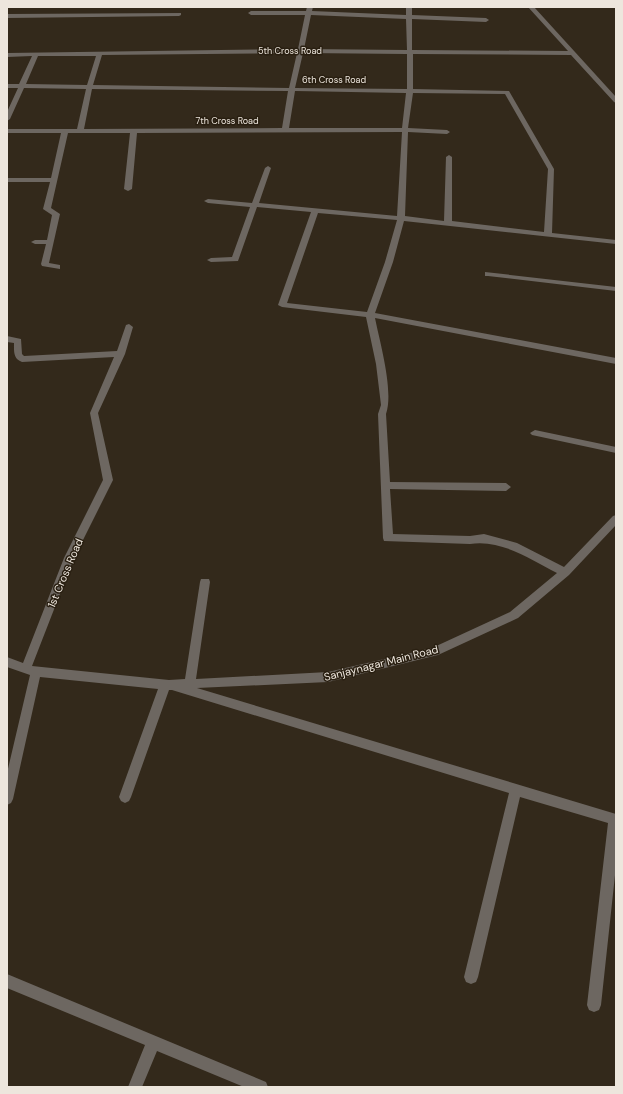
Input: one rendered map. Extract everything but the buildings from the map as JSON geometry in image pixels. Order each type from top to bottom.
[{"type":"street","points":[[409,7],[408,18],[411,51],[410,89],[405,130],[402,218],[389,262],[370,315],[380,364],[385,405],[382,414],[388,538],[470,540],[484,538],[513,546],[566,572]]},
{"type":"street","points":[[531,7],[616,101]]},
{"type":"street","points":[[285,130],[292,88],[310,10]]},
{"type":"street","points":[[251,13],[310,10],[408,18],[486,20]]},
{"type":"street","points":[[7,16],[179,14]]},
{"type":"street","name":"5th Cross Road","points":[[7,55],[301,51],[573,53]]},
{"type":"street","points":[[80,131],[89,87],[100,53]]},
{"type":"street","points":[[7,118],[36,54]]},
{"type":"street","name":"6th Cross Road","points":[[7,86],[410,89],[507,92],[551,169],[548,235]]},
{"type":"street","points":[[128,189],[134,130]]},
{"type":"street","name":"7th Cross Road","points":[[7,131],[405,130],[447,132]]},
{"type":"street","points":[[57,267],[45,264],[56,214],[47,208],[65,131]]},
{"type":"street","points":[[448,224],[449,157]]},
{"type":"street","points":[[211,260],[235,259],[268,168]]},
{"type":"street","points":[[7,180],[54,180]]},
{"type":"street","points":[[208,201],[402,218],[616,242]]},
{"type":"street","points":[[315,210],[282,305],[370,315],[616,360]]},
{"type":"street","points":[[35,242],[51,242]]},
{"type":"street","points":[[488,274],[616,289]]},
{"type":"street","points":[[7,340],[18,341],[18,354],[22,359],[121,354],[129,327]]},
{"type":"street","name":"1st Cross Road","points":[[31,670],[69,558],[108,480],[94,413],[121,354]]},
{"type":"street","points":[[535,433],[616,450]]},
{"type":"street","points":[[386,485],[506,487]]},
{"type":"street","name":"Sanjaynagar Main Road","points":[[7,662],[31,670],[167,685],[328,677],[434,652],[514,615],[566,572],[616,519]]},
{"type":"street","points":[[190,684],[206,582]]},
{"type":"street","points":[[7,798],[31,670]]},
{"type":"street","points":[[125,797],[167,685],[616,820],[594,1005]]},
{"type":"street","points":[[471,977],[516,790]]},
{"type":"street","points":[[7,981],[261,1087]]},
{"type":"street","points":[[135,1087],[153,1042]]}]
